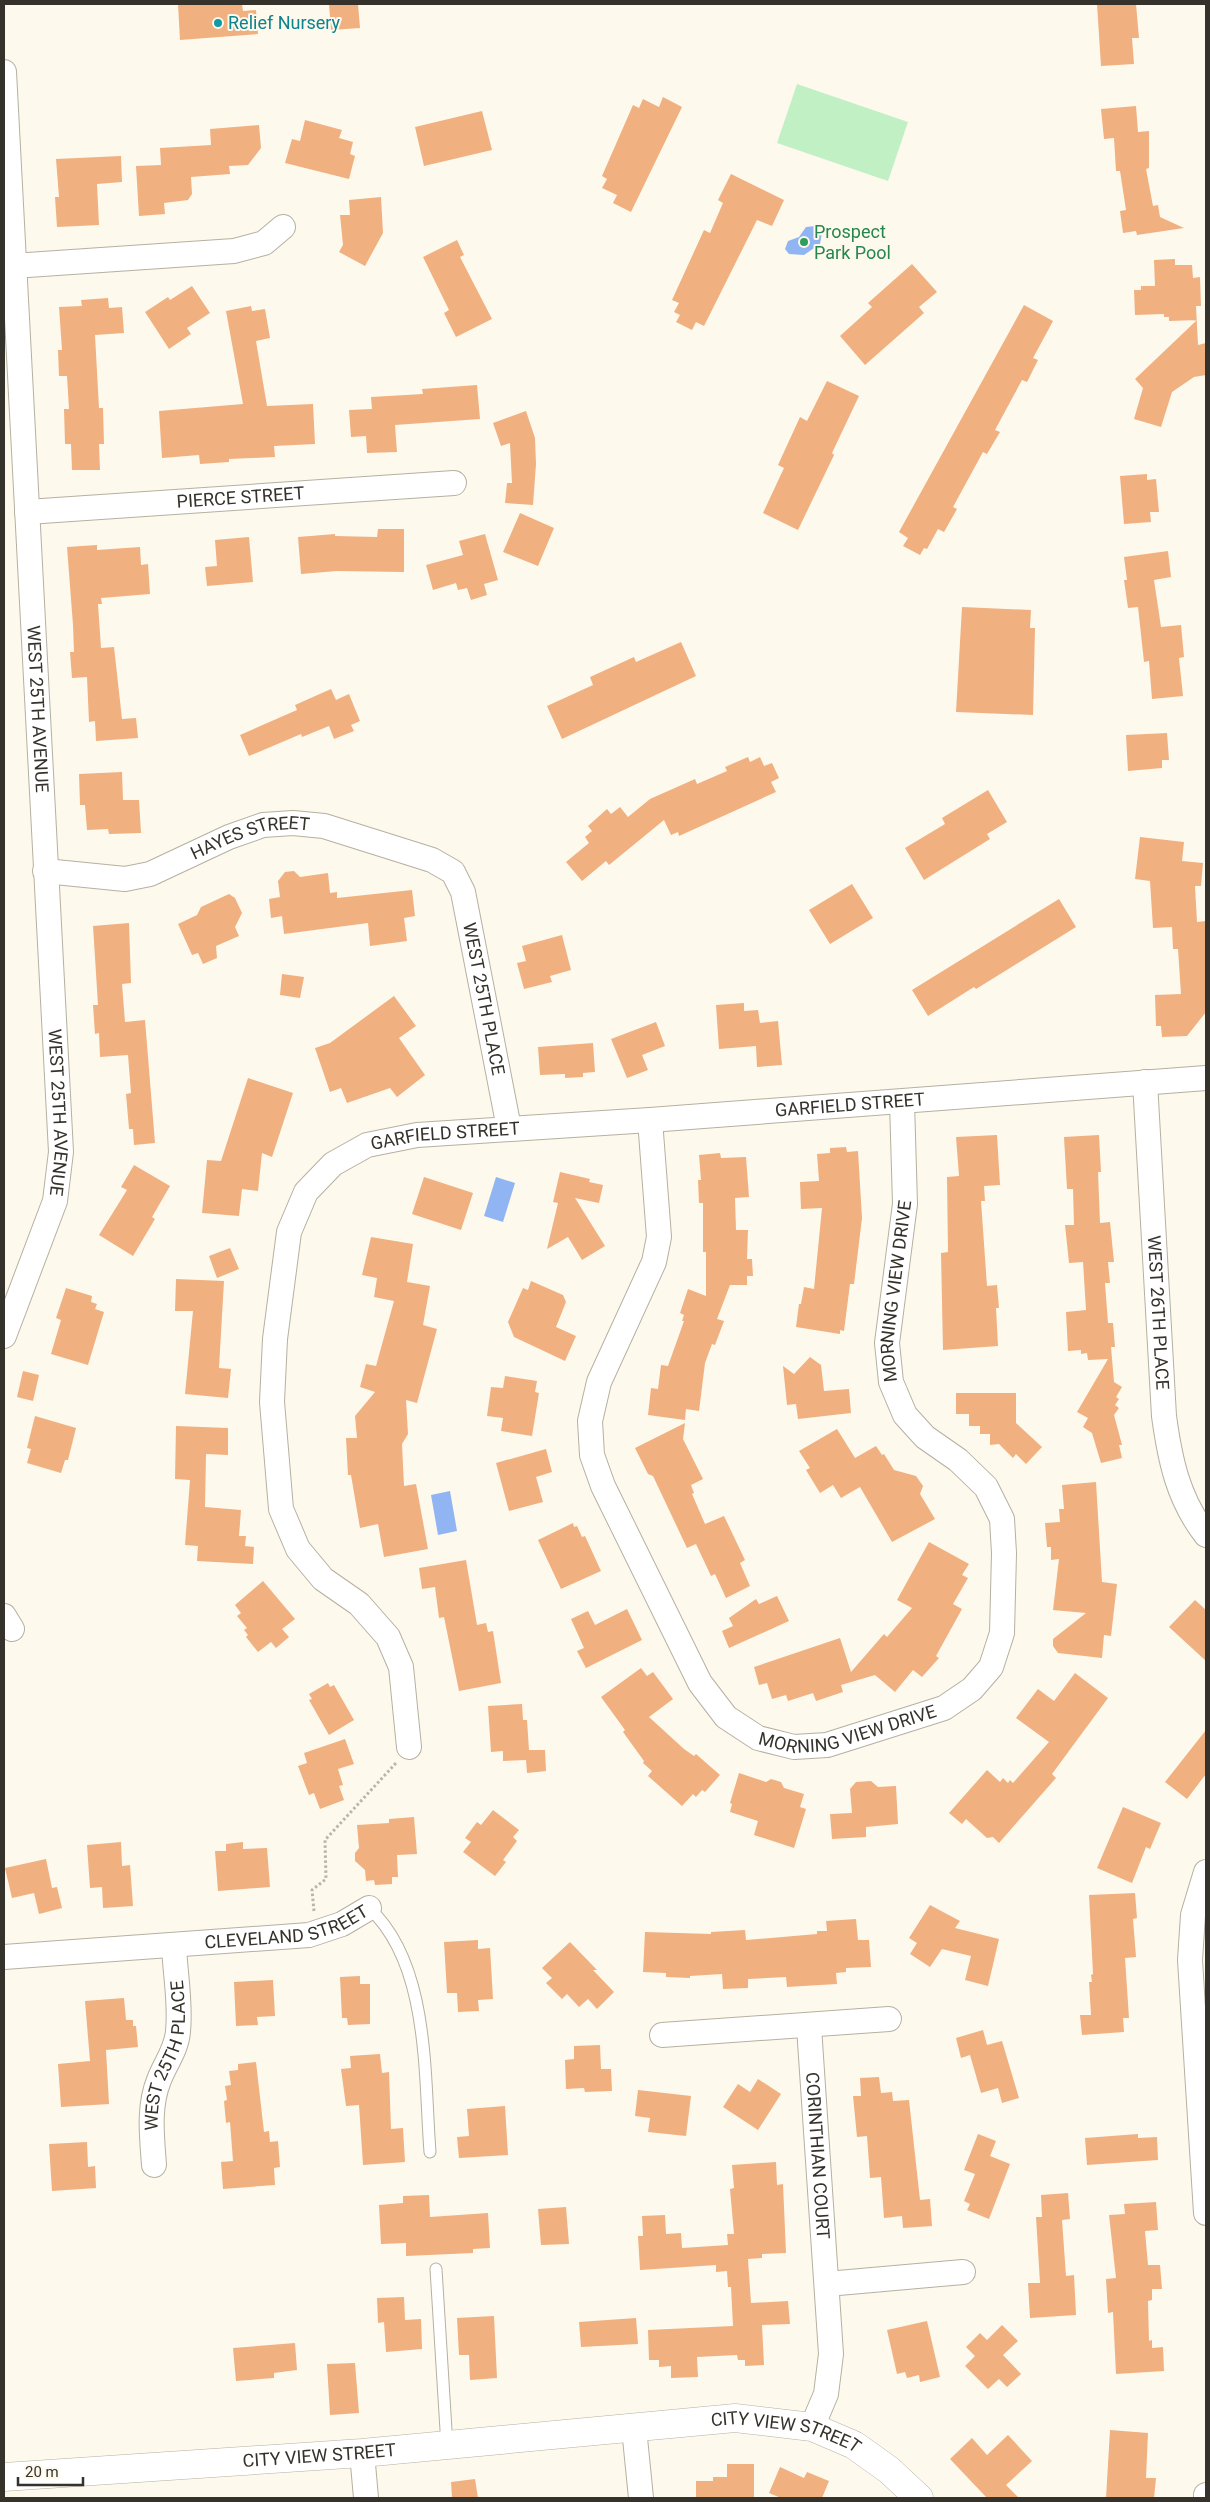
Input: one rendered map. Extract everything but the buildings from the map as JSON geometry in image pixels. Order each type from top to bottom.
[{"type":"street","name":"WEST 25TH AVENUE","points":[[4,72],[60,1162],[55,1201],[4,1333]]},
{"type":"street","points":[[13,266],[234,251],[264,243],[283,227]]},
{"type":"street","name":"PIERCE STREET","points":[[27,512],[454,483]]},
{"type":"street","name":"HAYES STREET","points":[[45,871],[125,879],[142,876],[229,837],[263,825],[293,823],[324,826],[432,860],[452,872]]},
{"type":"street","name":"WEST 25TH PLACE","points":[[452,872],[463,892],[470,922],[508,1128]]},
{"type":"street","name":"GARFIELD STREET","points":[[410,1747],[401,1668],[388,1637],[358,1604],[323,1579],[304,1557],[298,1549],[281,1509],[272,1402],[275,1339],[289,1232],[306,1192],[333,1164],[367,1145],[417,1135],[902,1102],[1206,1078]]},
{"type":"street","name":"WEST 26TH PLACE","points":[[1145,1082],[1164,1416],[1169,1458],[1183,1498],[1206,1535]]},
{"type":"street","name":"MORNING VIEW DRIVE","points":[[650,1120],[659,1237],[654,1262],[599,1382],[590,1421],[592,1456],[603,1486],[700,1683],[726,1717],[758,1738],[794,1747],[827,1745],[944,1708],[972,1689],[991,1667],[1002,1633],[1004,1553],[1002,1519],[986,1487],[958,1460],[925,1437],[905,1415],[891,1382],[887,1342],[905,1204],[902,1102]]},
{"type":"street","points":[[1206,1872],[1194,1915],[1190,1960],[1206,2213]]},
{"type":"street","name":"CLEVELAND STREET","points":[[4,1957],[174,1946],[316,1933],[342,1924],[369,1908]]},
{"type":"street","name":"WEST 25TH PLACE","points":[[154,2165],[152,2126],[154,2096],[158,2080],[172,2053],[178,2031],[174,1946]]},
{"type":"street","points":[[662,2036],[809,2027],[889,2019]]},
{"type":"street","name":"CORINTHIAN COURT","points":[[809,2027],[831,2354],[826,2394],[812,2427]]},
{"type":"street","points":[[827,2284],[963,2272]]},
{"type":"street","name":"CITY VIEW STREET","points":[[4,2477],[362,2453],[735,2418],[812,2427],[854,2445],[889,2470],[919,2498]]},
{"type":"street","points":[[634,2428],[641,2498]]},
{"type":"street","points":[[362,2453],[366,2498]]},
{"type":"lane","name":"CLEVELAND STREET","points":[[369,1908],[392,1933],[414,1993],[420,2020],[430,2152]]},
{"type":"lane","points":[[436,2269],[447,2446]]},
{"type":"path","points":[[316,1933],[312,1890],[326,1880],[325,1840],[410,1747]]},
{"type":"green space","points":[[797,84],[908,122],[888,181],[777,143]]},
{"type":"water","name":"Prospect Park Pool","points":[[815,226],[822,233],[820,244],[804,255],[789,254],[785,249],[788,241],[799,237],[806,227]]},
{"type":"water","points":[[496,1177],[515,1183],[503,1222],[484,1216]]},
{"type":"water","points":[[450,1491],[457,1531],[438,1535],[431,1495]]},
{"type":"place","name":"Relief Nursery","points":[[218,23]]},
{"type":"place","name":"Prospect Park Pool","points":[[804,242]]}]
